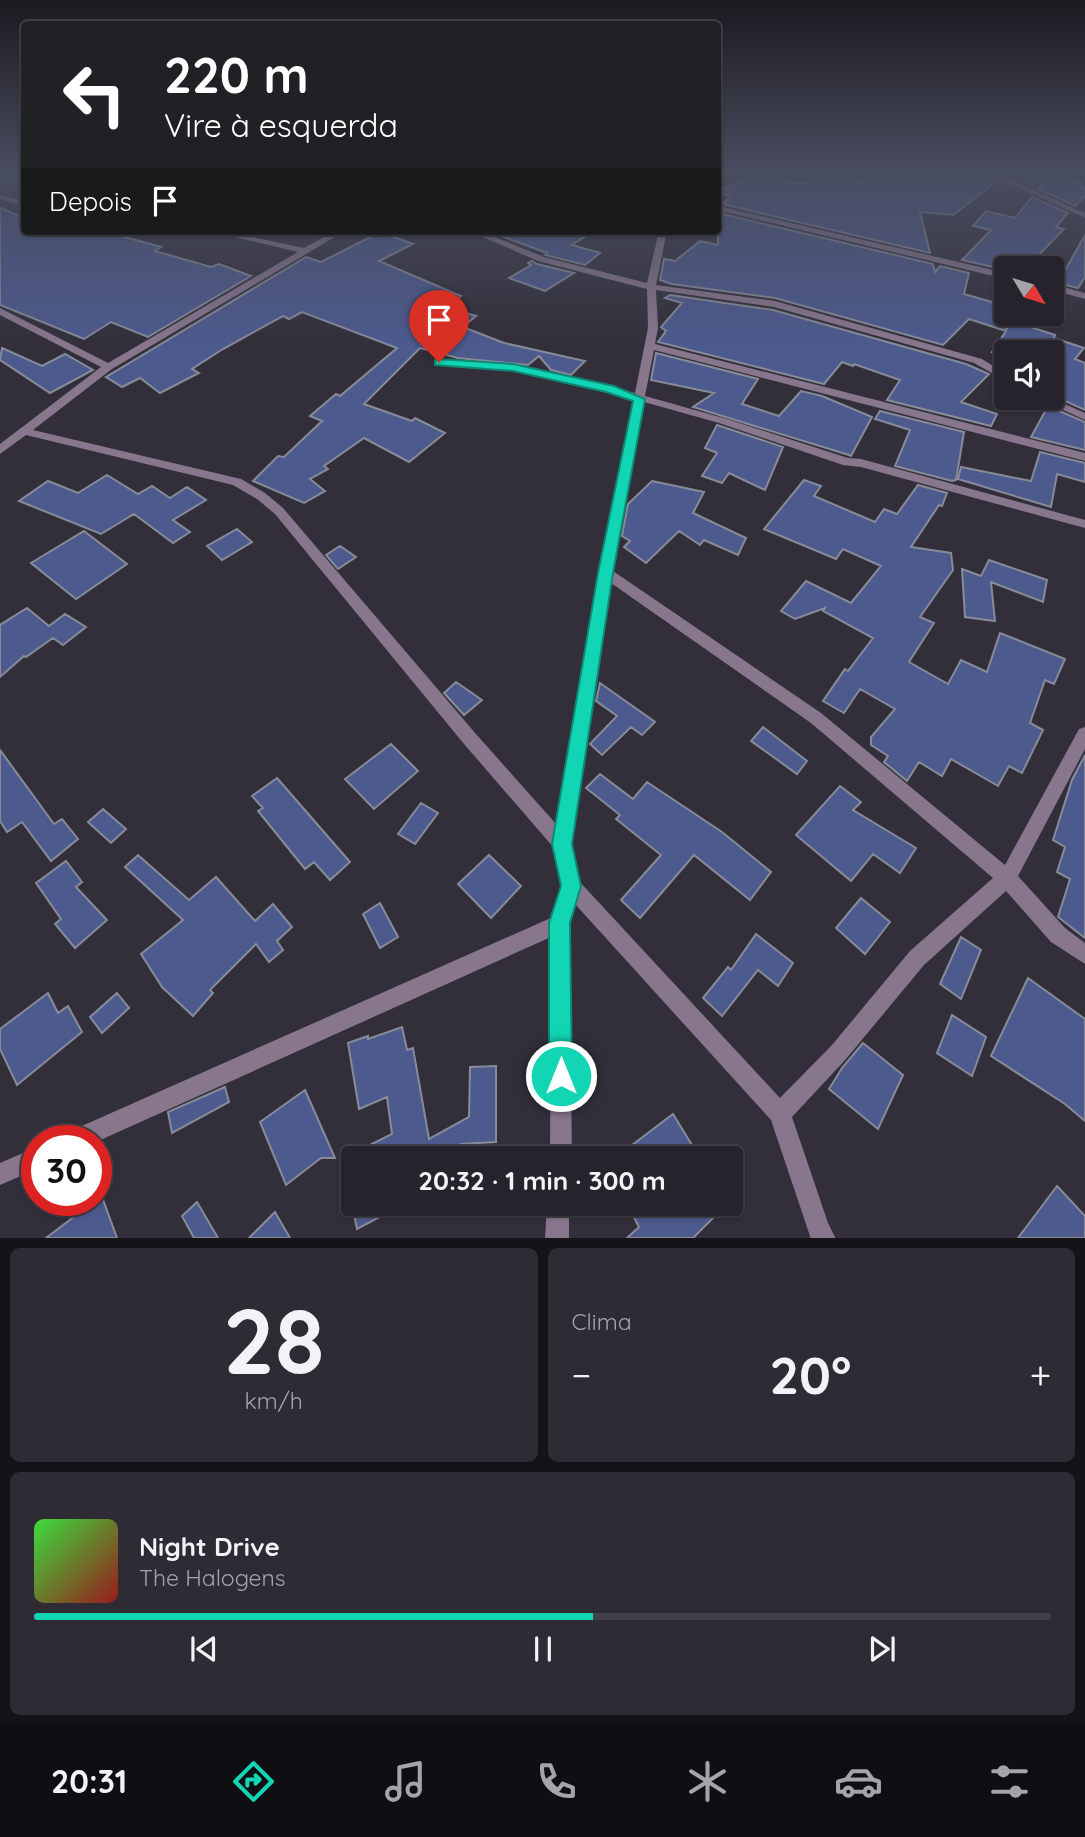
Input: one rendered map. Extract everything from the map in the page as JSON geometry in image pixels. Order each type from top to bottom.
[{"type":"street","points":[[810,230],[994,273]]},
{"type":"street","points":[[231,235],[305,251]]},
{"type":"street","points":[[0,450],[27,432],[108,367],[334,235]]},
{"type":"street","points":[[484,235],[541,259],[651,287],[775,304],[978,361],[994,371]]},
{"type":"street","points":[[561,1146],[560,923],[571,886],[562,844],[606,573],[653,328],[651,287],[662,235]]},
{"type":"street","points":[[1064,290],[1085,296]]},
{"type":"street","points":[[0,312],[108,367]]},
{"type":"street","points":[[650,346],[1085,457]]},
{"type":"street","points":[[439,362],[513,367],[610,389],[723,421],[847,462],[861,463],[1085,524]]},
{"type":"street","points":[[1064,408],[1085,417]]},
{"type":"street","points":[[27,432],[237,482],[261,496],[279,511],[470,739],[562,844]]},
{"type":"street","points":[[606,573],[816,718],[1007,878],[1058,935],[1085,954]]},
{"type":"street","points":[[780,1114],[839,1052],[917,958],[1007,878],[1085,734]]},
{"type":"street","points":[[571,886],[780,1114],[818,1228],[824,1238]]},
{"type":"street","points":[[110,1125],[560,923]]},
{"type":"street","points":[[0,1174],[21,1165]]},
{"type":"street","points":[[557,1238],[558,1216]]},
{"type":"building","points":[[0,230],[21,230],[21,235],[118,235],[161,247],[155,251],[211,267],[219,264],[251,276],[148,337],[111,322],[84,339],[0,305]]},
{"type":"building","points":[[721,230],[789,230],[933,264],[935,272],[940,266],[969,273],[964,294],[994,303],[994,326],[1006,326],[1006,330],[1009,326],[1027,326],[1055,335],[1054,338],[1060,340],[1000,340],[1006,331],[969,319],[943,345],[775,298],[660,280],[664,259],[675,261],[700,241],[718,245]]},
{"type":"building","points":[[831,230],[924,230],[930,253]]},
{"type":"building","points":[[990,230],[1063,230],[1038,256],[994,256],[994,267],[962,260]]},
{"type":"building","points":[[374,235],[388,235],[413,244],[379,261],[461,296],[445,307],[476,316],[463,327],[504,343],[585,361],[571,375],[551,370],[539,356],[528,365],[458,358],[420,348],[364,404],[412,421],[415,418],[445,433],[409,462],[364,438],[324,466],[328,469],[310,479],[325,491],[304,503],[253,481],[278,456],[284,457],[322,421],[310,416],[336,394],[340,396],[397,348],[302,312],[289,319],[283,316],[223,349],[192,369],[199,373],[160,393],[140,378],[122,387],[106,377],[306,257],[321,262]]},
{"type":"building","points":[[498,235],[588,235],[572,245],[600,253],[585,265],[545,255],[547,253]]},
{"type":"building","points":[[1085,235],[1085,277],[1078,288],[1064,284],[1064,272]]},
{"type":"building","points":[[532,261],[574,273],[545,291],[509,278],[531,265],[528,263]]},
{"type":"building","points":[[670,295],[773,310],[966,364],[989,374],[961,402],[997,414],[991,426],[887,400],[900,380],[854,364],[853,366],[842,362],[824,384],[658,342],[666,331],[661,327],[682,303],[665,298]]},
{"type":"building","points":[[1064,341],[1084,348],[1075,359],[1085,363],[1085,410],[1064,400]]},
{"type":"building","points":[[2,348],[42,366],[65,354],[93,370],[50,393],[0,360]]},
{"type":"building","points":[[656,353],[758,379],[742,404],[779,416],[801,391],[822,396],[872,417],[851,456],[693,407],[714,393],[651,380]]},
{"type":"building","points":[[1046,410],[1057,410],[1085,422],[1085,450],[1031,437]]},
{"type":"building","points":[[880,411],[964,432],[956,480],[895,466],[910,430],[875,419]]},
{"type":"building","points":[[717,425],[783,447],[765,490],[729,473],[722,483],[702,476],[717,453],[705,448]]},
{"type":"building","points":[[1040,452],[1085,463],[1085,482],[1057,474],[1051,507],[958,479],[961,467],[1031,481]]},
{"type":"building","points":[[107,475],[138,494],[152,486],[170,498],[187,487],[206,500],[173,520],[190,532],[173,543],[134,514],[101,534],[19,501],[48,481],[78,493]]},
{"type":"building","points":[[804,480],[821,486],[814,496],[875,522],[884,509],[897,514],[918,485],[947,493],[942,506],[939,505],[911,547],[951,553],[953,570],[920,617],[934,623],[909,662],[948,684],[961,660],[987,672],[1000,633],[1065,659],[1054,684],[1045,680],[1030,723],[1043,730],[1022,773],[1009,766],[998,786],[951,759],[942,776],[919,762],[907,781],[884,762],[888,756],[871,745],[871,737],[895,709],[860,689],[844,713],[823,701],[845,669],[848,671],[873,638],[823,611],[825,608],[795,619],[781,611],[806,581],[851,603],[881,566],[843,549],[836,559],[764,529]]},
{"type":"building","points":[[652,481],[704,492],[693,513],[746,538],[738,555],[704,540],[700,545],[679,531],[646,563],[624,547],[630,541],[622,536],[628,504]]},
{"type":"building","points":[[237,529],[252,542],[222,560],[207,546]]},
{"type":"building","points":[[84,531],[127,564],[76,599],[31,563]]},
{"type":"building","points":[[340,546],[356,557],[338,569],[326,555]]},
{"type":"building","points":[[989,560],[1047,580],[1043,602],[991,582],[995,621],[965,617],[962,569],[981,576]]},
{"type":"building","points":[[27,608],[49,626],[65,614],[86,627],[63,645],[53,638],[24,656],[0,677],[0,625]]},
{"type":"building","points":[[456,682],[482,700],[464,715],[444,693]]},
{"type":"building","points":[[600,683],[655,722],[642,735],[631,727],[602,755],[590,744],[617,716],[596,701]]},
{"type":"building","points":[[763,727],[807,761],[797,774],[751,741]]},
{"type":"building","points":[[391,744],[418,771],[374,809],[345,779]]},
{"type":"building","points":[[0,750],[54,824],[62,819],[78,839],[51,861],[22,822],[7,832],[0,821]]},
{"type":"building","points":[[1085,755],[1085,938],[1058,917],[1070,879],[1057,872],[1065,847],[1053,840],[1072,780]]},
{"type":"building","points":[[600,774],[633,799],[647,782],[722,832],[771,872],[750,900],[694,855],[640,918],[621,900],[661,855],[616,819],[620,815],[586,788]]},
{"type":"building","points":[[277,778],[350,862],[330,880],[314,862],[305,869],[258,811],[263,808],[252,796]]},
{"type":"building","points":[[840,786],[861,802],[853,810],[916,848],[900,873],[873,854],[851,881],[796,835]]},
{"type":"building","points":[[421,803],[438,813],[415,844],[398,834]]},
{"type":"building","points":[[103,809],[126,829],[111,843],[88,822]]},
{"type":"building","points":[[138,855],[189,900],[216,877],[255,921],[273,904],[292,927],[277,941],[283,950],[269,962],[256,944],[210,990],[213,993],[193,1016],[162,987],[141,954],[183,920],[125,867]]},
{"type":"building","points":[[489,855],[521,886],[491,918],[458,884]]},
{"type":"building","points":[[66,861],[82,882],[76,887],[107,920],[75,948],[55,924],[61,919],[36,883]]},
{"type":"building","points":[[861,898],[890,922],[865,954],[836,928]]},
{"type":"building","points":[[380,903],[398,937],[380,948],[363,914]]},
{"type":"building","points":[[756,934],[793,963],[778,986],[758,970],[722,1016],[703,998],[728,967],[731,970]]},
{"type":"building","points":[[961,937],[981,950],[961,999],[940,984]]},
{"type":"building","points":[[1028,978],[1085,1019],[1085,1121],[1065,1104],[991,1056]]},
{"type":"building","points":[[48,993],[58,1013],[68,1006],[82,1032],[17,1085],[0,1049],[0,1029]]},
{"type":"building","points":[[117,993],[129,1008],[102,1033],[90,1017]]},
{"type":"building","points":[[952,1015],[986,1037],[972,1076],[937,1053]]},
{"type":"building","points":[[402,1027],[407,1050],[413,1048],[429,1139],[469,1117],[470,1067],[496,1066],[496,1142],[461,1144],[462,1146],[368,1146],[392,1134],[387,1097],[359,1109],[348,1043],[368,1036],[368,1039]]},
{"type":"building","points":[[863,1043],[903,1075],[878,1129],[829,1089]]},
{"type":"building","points":[[225,1087],[229,1102],[172,1133],[168,1112]]},
{"type":"building","points":[[305,1090],[335,1158],[321,1158],[286,1185],[260,1122]]},
{"type":"building","points":[[673,1114],[693,1146],[631,1146]]},
{"type":"building","points":[[1057,1186],[1085,1216],[1085,1238],[1018,1238]]},
{"type":"building","points":[[197,1202],[218,1238],[194,1238],[182,1216]]},
{"type":"building","points":[[275,1212],[290,1238],[249,1238]]},
{"type":"building","points":[[75,1216],[109,1216],[117,1238],[46,1238]]},
{"type":"building","points":[[354,1216],[381,1216],[357,1229]]},
{"type":"building","points":[[633,1216],[715,1216],[693,1238],[627,1238],[639,1227]]},
{"type":"route","points":[[439,362],[513,367],[610,389],[639,399],[606,573],[562,844],[571,886],[560,923],[561,1076]]}]
